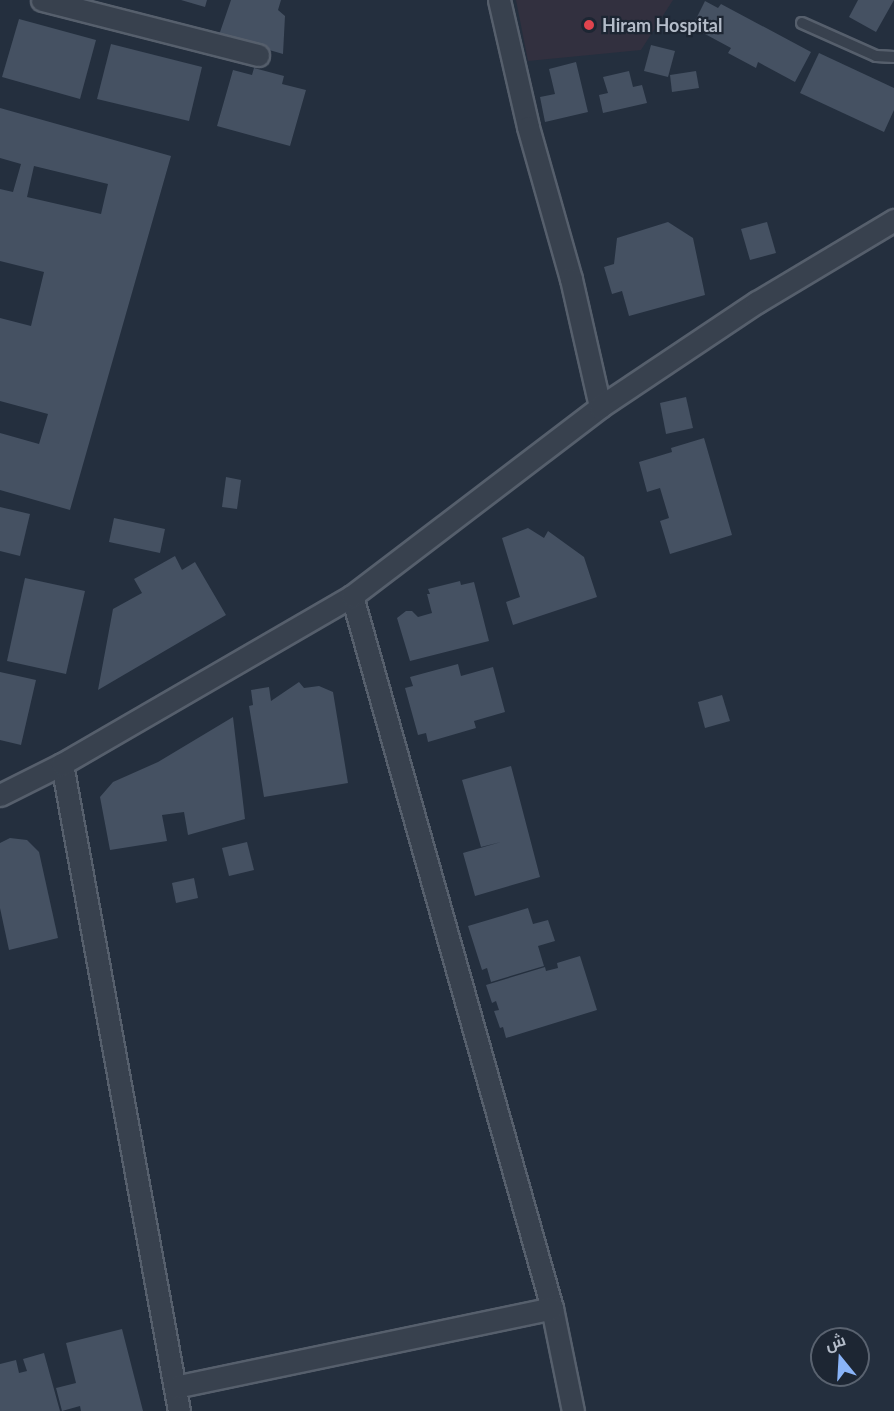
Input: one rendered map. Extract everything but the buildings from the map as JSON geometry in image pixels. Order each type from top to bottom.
[{"type":"street","points":[[42,0],[116,9],[258,55]]},
{"type":"street","points":[[500,0],[528,127],[571,279],[600,407]]},
{"type":"street","points":[[0,795],[62,764],[351,596],[600,407],[757,302],[894,220]]},
{"type":"street","points":[[351,596],[552,1308],[573,1411]]},
{"type":"street","points":[[62,764],[179,1411]]},
{"type":"street","points":[[176,1387],[552,1308]]},
{"type":"lane","points":[[802,23],[876,56],[894,57]]},
{"type":"shaded area","name":"Hiram Hospital","points":[[516,0],[673,0],[641,50],[528,61]]},
{"type":"place","name":"Hiram Hospital","points":[[589,25]]}]
